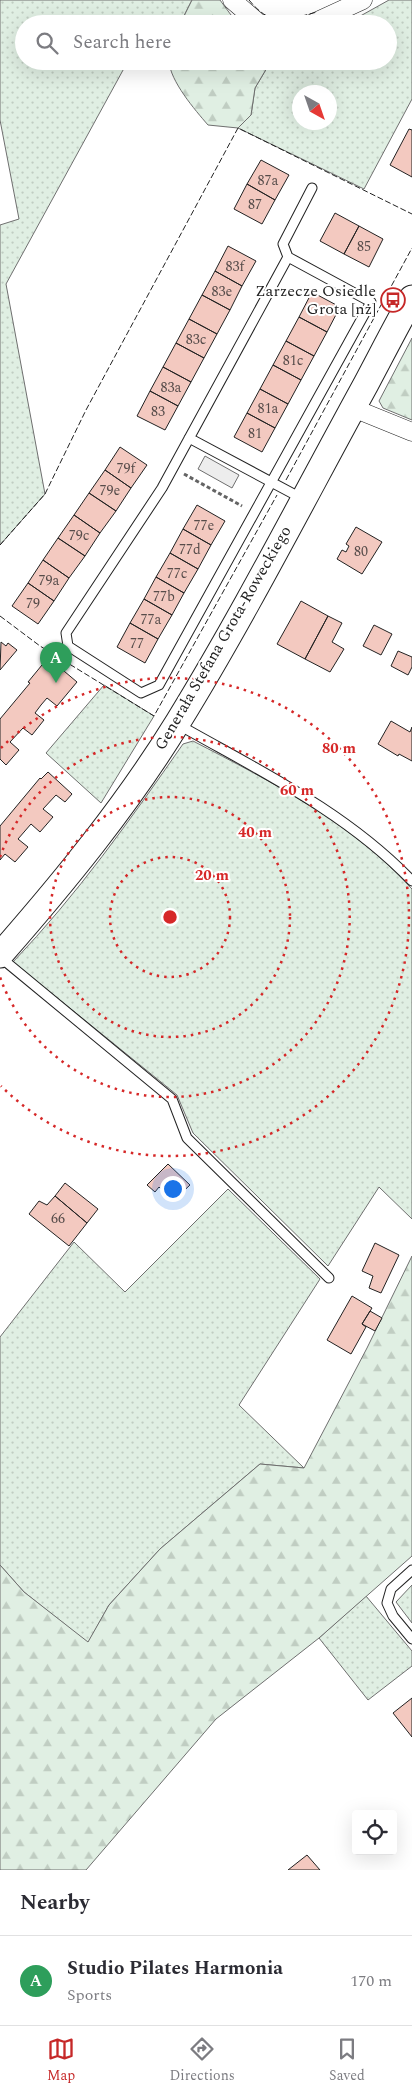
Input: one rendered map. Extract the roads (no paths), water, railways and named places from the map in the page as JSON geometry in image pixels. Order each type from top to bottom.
[{"type":"street","points":[[232,0],[250,15]]},
{"type":"street","points":[[330,15],[363,0]]},
{"type":"street","name":"Generała Stefana Grota-Roweckiego","points":[[0,956],[50,898],[91,845],[177,724],[223,646],[412,298]]},
{"type":"street","points":[[353,408],[412,432]]},
{"type":"lane","points":[[288,257],[162,488],[66,633],[68,646],[141,692],[159,685],[372,302],[288,257],[283,244],[312,188]]},
{"type":"lane","points":[[189,438],[303,499]]},
{"type":"lane","points":[[177,724],[286,785],[346,824],[395,864],[412,881]]},
{"type":"lane","points":[[0,956],[172,1099],[187,1138],[329,1278]]},
{"type":"lane","points":[[412,1570],[391,1589],[387,1603],[393,1616],[412,1639]]},
{"type":"place","name":"Zarzecze Osiedle Grota [nż]","points":[[393,300]]},
{"type":"place","name":"Studio Pilates Harmonia","points":[[56,683]]}]
